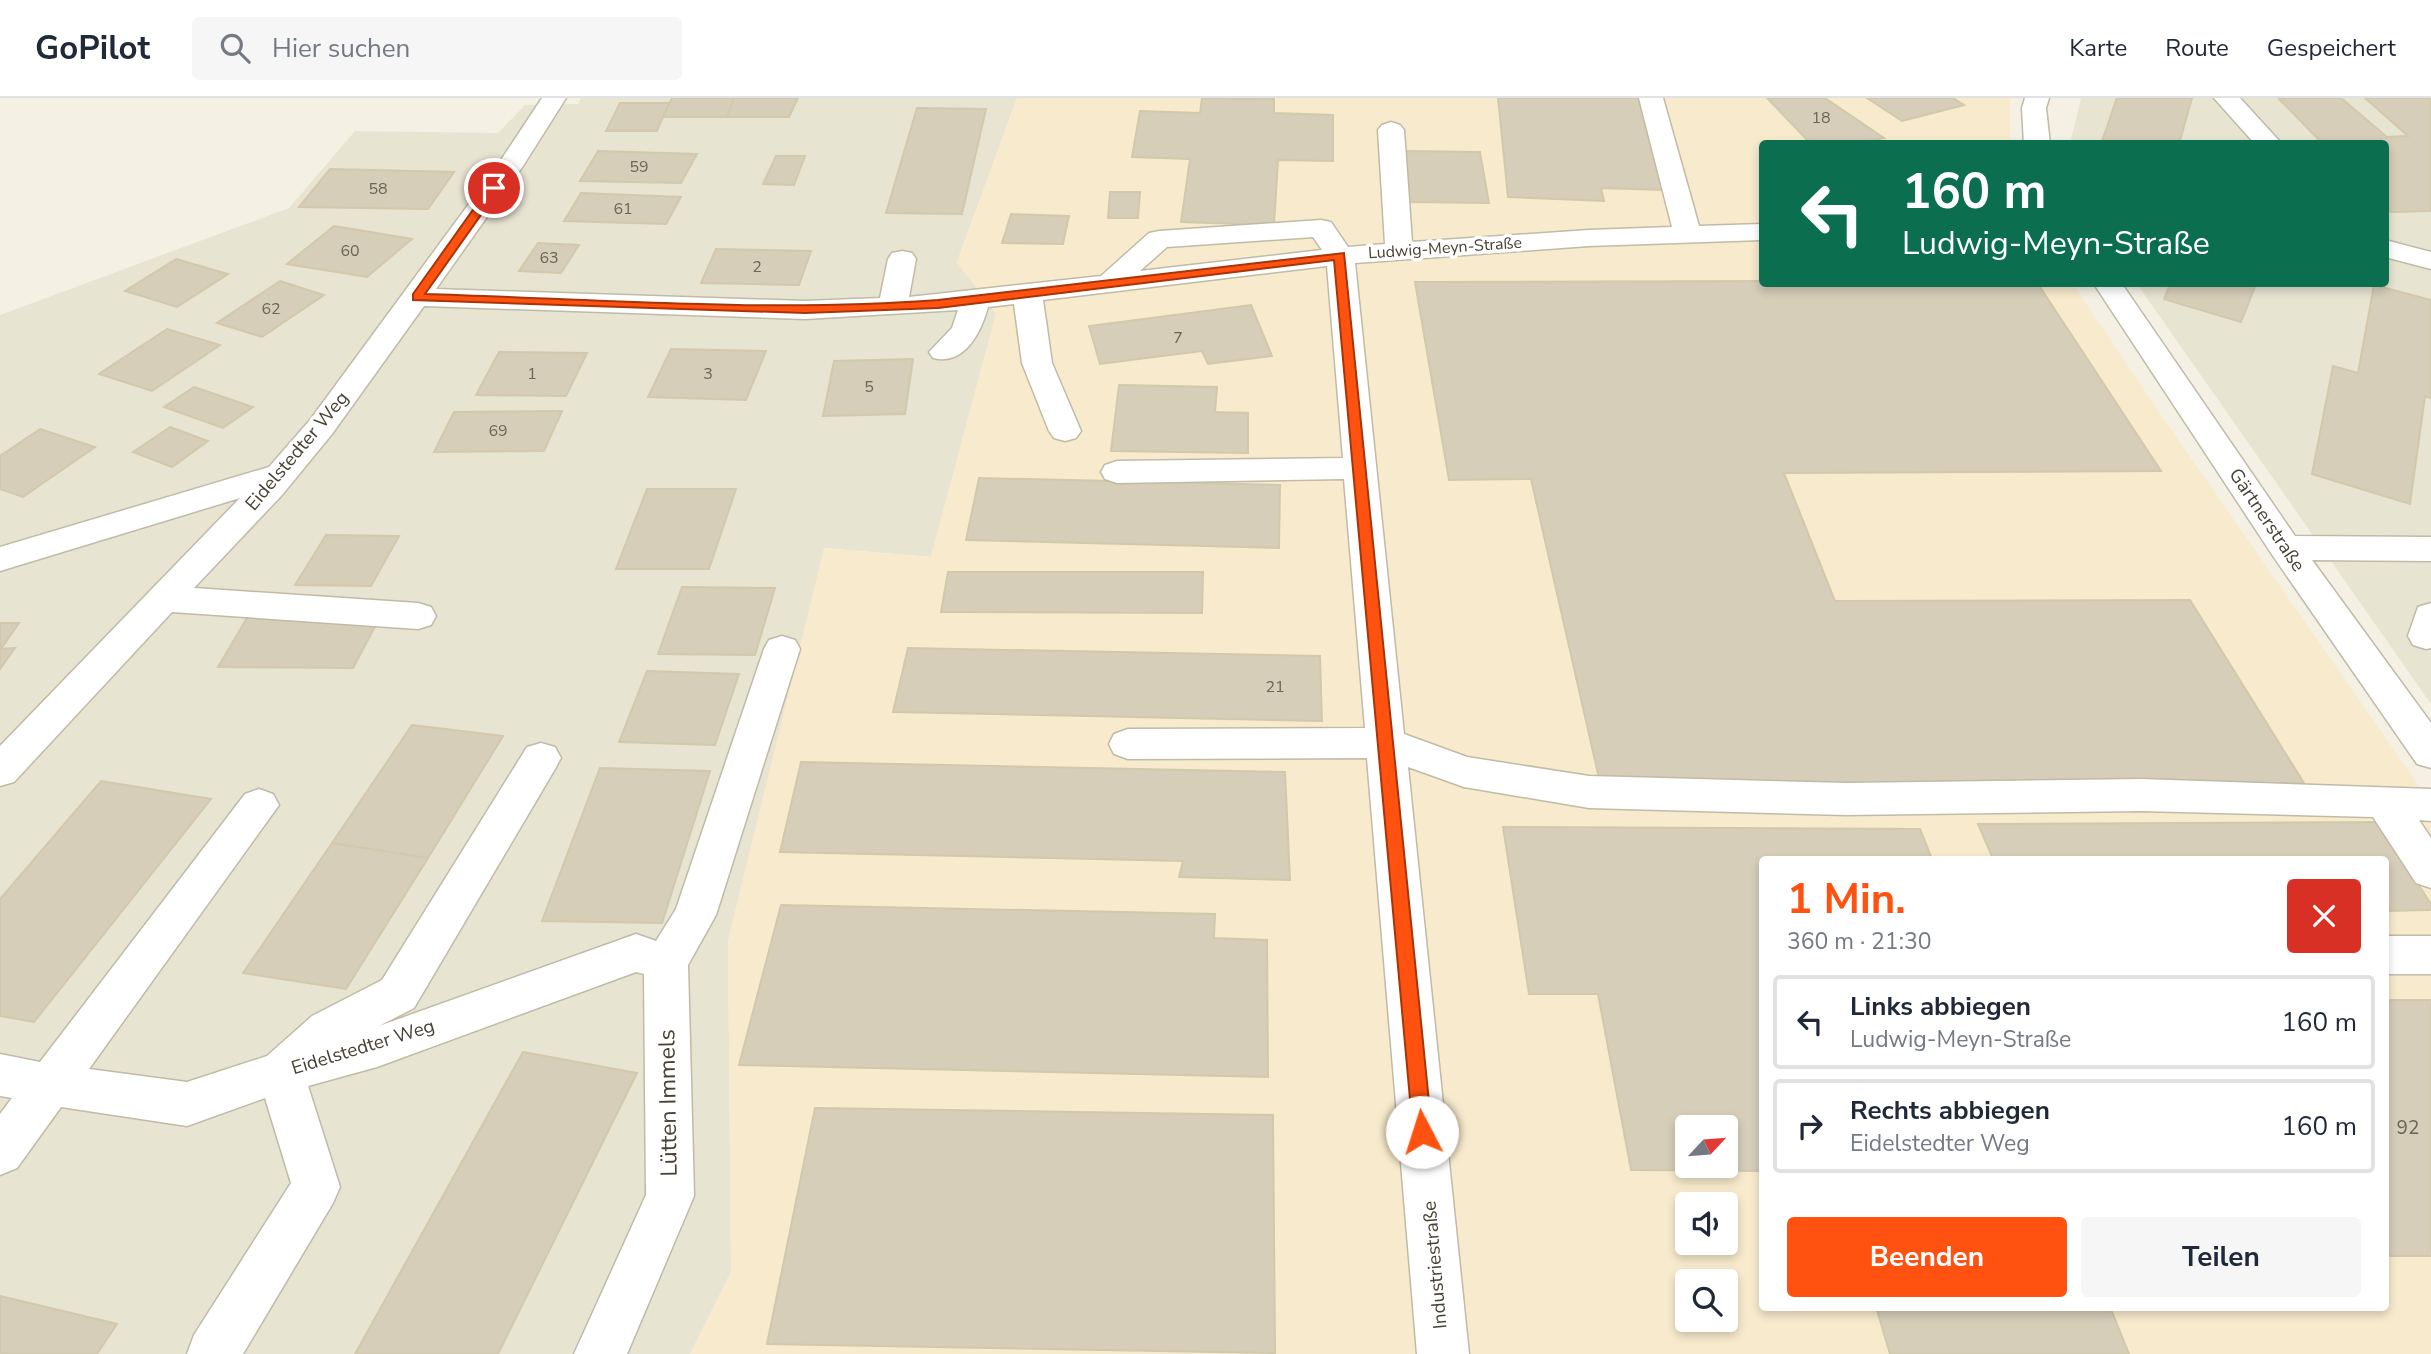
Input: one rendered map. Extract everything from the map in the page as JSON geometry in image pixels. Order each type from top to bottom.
[{"type":"street","name":"Eidelstedter Weg","points":[[0,771],[165,598],[321,428],[510,166],[554,98]]},
{"type":"street","points":[[1651,98],[1688,234]]},
{"type":"street","points":[[2037,98],[2034,108],[2037,140]]},
{"type":"street","points":[[2226,98],[2266,140]]},
{"type":"street","points":[[1391,130],[1399,252]]},
{"type":"street","points":[[1110,283],[1159,239],[1321,228],[1340,256]]},
{"type":"street","name":"Ludwig-Meyn-Straße","points":[[417,297],[805,310],[893,307],[1340,256],[1589,238],[1759,232]]},
{"type":"street","points":[[2389,249],[2431,261]]},
{"type":"street","name":"Industriestraße","points":[[1340,256],[1443,1354]]},
{"type":"street","points":[[893,307],[902,259]]},
{"type":"street","name":"Gärtnerstraße","points":[[2110,287],[2285,548],[2431,753]]},
{"type":"street","points":[[1027,293],[1037,363],[1065,430]]},
{"type":"street","points":[[944,352],[966,331],[976,299]]},
{"type":"street","points":[[1117,472],[1360,468]]},
{"type":"street","points":[[0,559],[281,474]]},
{"type":"street","points":[[2285,548],[2427,555]]},
{"type":"street","points":[[165,598],[418,615]]},
{"type":"street","points":[[666,963],[695,915],[782,649]]},
{"type":"street","points":[[1128,744],[1386,743],[1464,772],[1589,792],[1846,799],[2141,795],[2431,805]]},
{"type":"street","points":[[213,1354],[316,1188],[280,1072],[328,1030],[398,994],[541,758]]},
{"type":"street","points":[[2384,802],[2431,871]]},
{"type":"street","points":[[0,1152],[259,805]]},
{"type":"street","name":"Eidelstedter Weg","points":[[0,1075],[187,1104],[280,1072],[377,1047],[636,953],[666,963]]},
{"type":"street","points":[[2389,954],[2431,955]]},
{"type":"street","name":"Lütten Immels","points":[[600,1354],[670,1196],[666,963]]},
{"type":"shaded area","points":[[581,98],[1017,98],[957,262],[996,314],[931,557],[825,548],[728,941],[731,1272],[690,1354],[0,1354],[0,315],[289,208],[355,131],[498,133],[525,105],[578,104]]},
{"type":"shaded area","points":[[1017,98],[2010,98],[2010,140],[1759,140],[1759,287],[2075,287],[2431,803],[2431,1354],[690,1354],[731,1272],[728,941],[824,548],[931,557],[996,314],[957,262]]},
{"type":"shaded area","points":[[2081,98],[2431,98],[2431,704],[2139,287],[2389,287],[2389,140],[2071,140]]},
{"type":"building","points":[[672,98],[734,98],[727,117],[663,117]]},
{"type":"building","points":[[734,98],[798,98],[789,117],[727,117]]},
{"type":"building","points":[[1202,98],[1274,99],[1274,113],[1333,115],[1333,161],[1278,160],[1274,225],[1181,222],[1190,159],[1132,157],[1140,111],[1200,113]]},
{"type":"building","points":[[1498,98],[1640,98],[1663,190],[1601,188],[1604,201],[1508,197]]},
{"type":"building","points":[[1767,98],[1825,98],[1884,138],[1874,140],[1807,140]]},
{"type":"building","points":[[1867,98],[1953,98],[1964,105],[1902,121]]},
{"type":"building","points":[[2117,98],[2192,98],[2180,140],[2102,140]]},
{"type":"building","points":[[2278,98],[2341,98],[2387,137],[2408,136],[2365,98],[2431,98],[2431,211],[2389,210],[2389,140],[2319,140]]},
{"type":"building","points":[[620,103],[669,103],[657,131],[606,131]]},
{"type":"building","points":[[917,108],[986,109],[962,214],[886,213]]},
{"type":"building","points":[[598,151],[697,154],[681,183],[580,181]]},
{"type":"building","points":[[1404,151],[1480,152],[1489,203],[1410,202]]},
{"type":"building","points":[[776,156],[805,156],[794,185],[763,184]]},
{"type":"building","points":[[330,169],[454,172],[428,209],[299,207]]},
{"type":"building","points":[[1110,192],[1140,192],[1138,218],[1108,218]]},
{"type":"building","points":[[581,193],[681,197],[666,224],[564,221]]},
{"type":"building","points":[[1011,214],[1069,216],[1063,244],[1002,243]]},
{"type":"building","points":[[334,226],[412,239],[367,277],[287,264]]},
{"type":"building","points":[[538,243],[579,245],[561,273],[519,271]]},
{"type":"building","points":[[716,249],[811,251],[799,285],[701,283]]},
{"type":"building","points":[[176,259],[228,274],[177,307],[125,291]]},
{"type":"building","points":[[280,281],[324,295],[262,337],[217,323]]},
{"type":"building","points":[[1759,281],[1759,287],[2040,287],[2161,471],[1784,473],[1835,601],[2190,600],[2304,783],[1601,787],[1531,479],[1449,480],[1415,282]]},
{"type":"building","points":[[2169,287],[2255,287],[2241,322],[2164,299]]},
{"type":"building","points":[[2374,287],[2431,300],[2431,398],[2425,396],[2410,504],[2312,474],[2333,366],[2358,373]]},
{"type":"building","points":[[1251,305],[1272,356],[1208,364],[1202,351],[1100,364],[1089,326]]},
{"type":"building","points":[[167,329],[220,345],[152,391],[99,374]]},
{"type":"building","points":[[671,349],[766,351],[746,400],[648,397]]},
{"type":"building","points":[[499,352],[587,353],[566,396],[476,395]]},
{"type":"building","points":[[913,359],[905,414],[823,416],[834,361]]},
{"type":"building","points":[[1119,385],[1217,387],[1215,412],[1248,413],[1248,453],[1111,451]]},
{"type":"building","points":[[194,387],[253,407],[223,428],[164,407]]},
{"type":"building","points":[[562,411],[544,451],[434,452],[454,412]]},
{"type":"building","points":[[170,427],[208,441],[172,467],[133,452]]},
{"type":"building","points":[[40,429],[95,447],[23,497],[0,489],[0,456]]},
{"type":"building","points":[[979,478],[1280,485],[1279,548],[966,540]]},
{"type":"building","points":[[647,489],[736,489],[709,569],[616,569]]},
{"type":"building","points":[[326,535],[399,536],[371,586],[295,585]]},
{"type":"building","points":[[948,572],[1203,572],[1202,613],[941,612]]},
{"type":"building","points":[[682,587],[775,588],[755,655],[658,654]]},
{"type":"building","points":[[247,618],[379,619],[353,668],[218,667]]},
{"type":"building","points":[[0,623],[19,623],[1,649],[15,648],[0,669]]},
{"type":"building","points":[[908,648],[1320,656],[1322,721],[893,712]]},
{"type":"building","points":[[647,671],[739,674],[715,745],[619,742]]},
{"type":"building","points":[[412,725],[503,736],[428,858],[332,843]]},
{"type":"building","points":[[801,762],[1285,772],[1290,880],[1179,877],[1183,861],[780,852]]},
{"type":"building","points":[[600,768],[710,771],[662,923],[542,921]]},
{"type":"building","points":[[101,781],[211,799],[34,1022],[0,1016],[0,899]]},
{"type":"building","points":[[2378,822],[2431,904],[2431,910],[2389,911],[2389,856],[1992,856],[1978,824]]},
{"type":"building","points":[[1503,827],[1920,829],[1931,856],[1759,856],[1759,1171],[1738,1171],[1738,1115],[1675,1115],[1675,1170],[1631,1170],[1598,994],[1529,994]]},
{"type":"building","points":[[332,843],[428,858],[346,989],[243,973]]},
{"type":"building","points":[[781,905],[1215,914],[1214,938],[1267,940],[1268,1077],[739,1065]]},
{"type":"building","points":[[2389,1000],[2431,1000],[2431,1256],[2389,1256]]},
{"type":"building","points":[[523,1052],[637,1073],[498,1354],[355,1354]]},
{"type":"building","points":[[815,1108],[1273,1115],[1275,1353],[767,1344]]},
{"type":"building","points":[[0,1296],[117,1324],[97,1354],[0,1354]]},
{"type":"building","points":[[1877,1311],[2112,1311],[2129,1354],[1890,1354]]},
{"type":"route","points":[[494,188],[417,297],[805,310],[873,309],[938,304],[1340,256],[1422,1132]]}]
